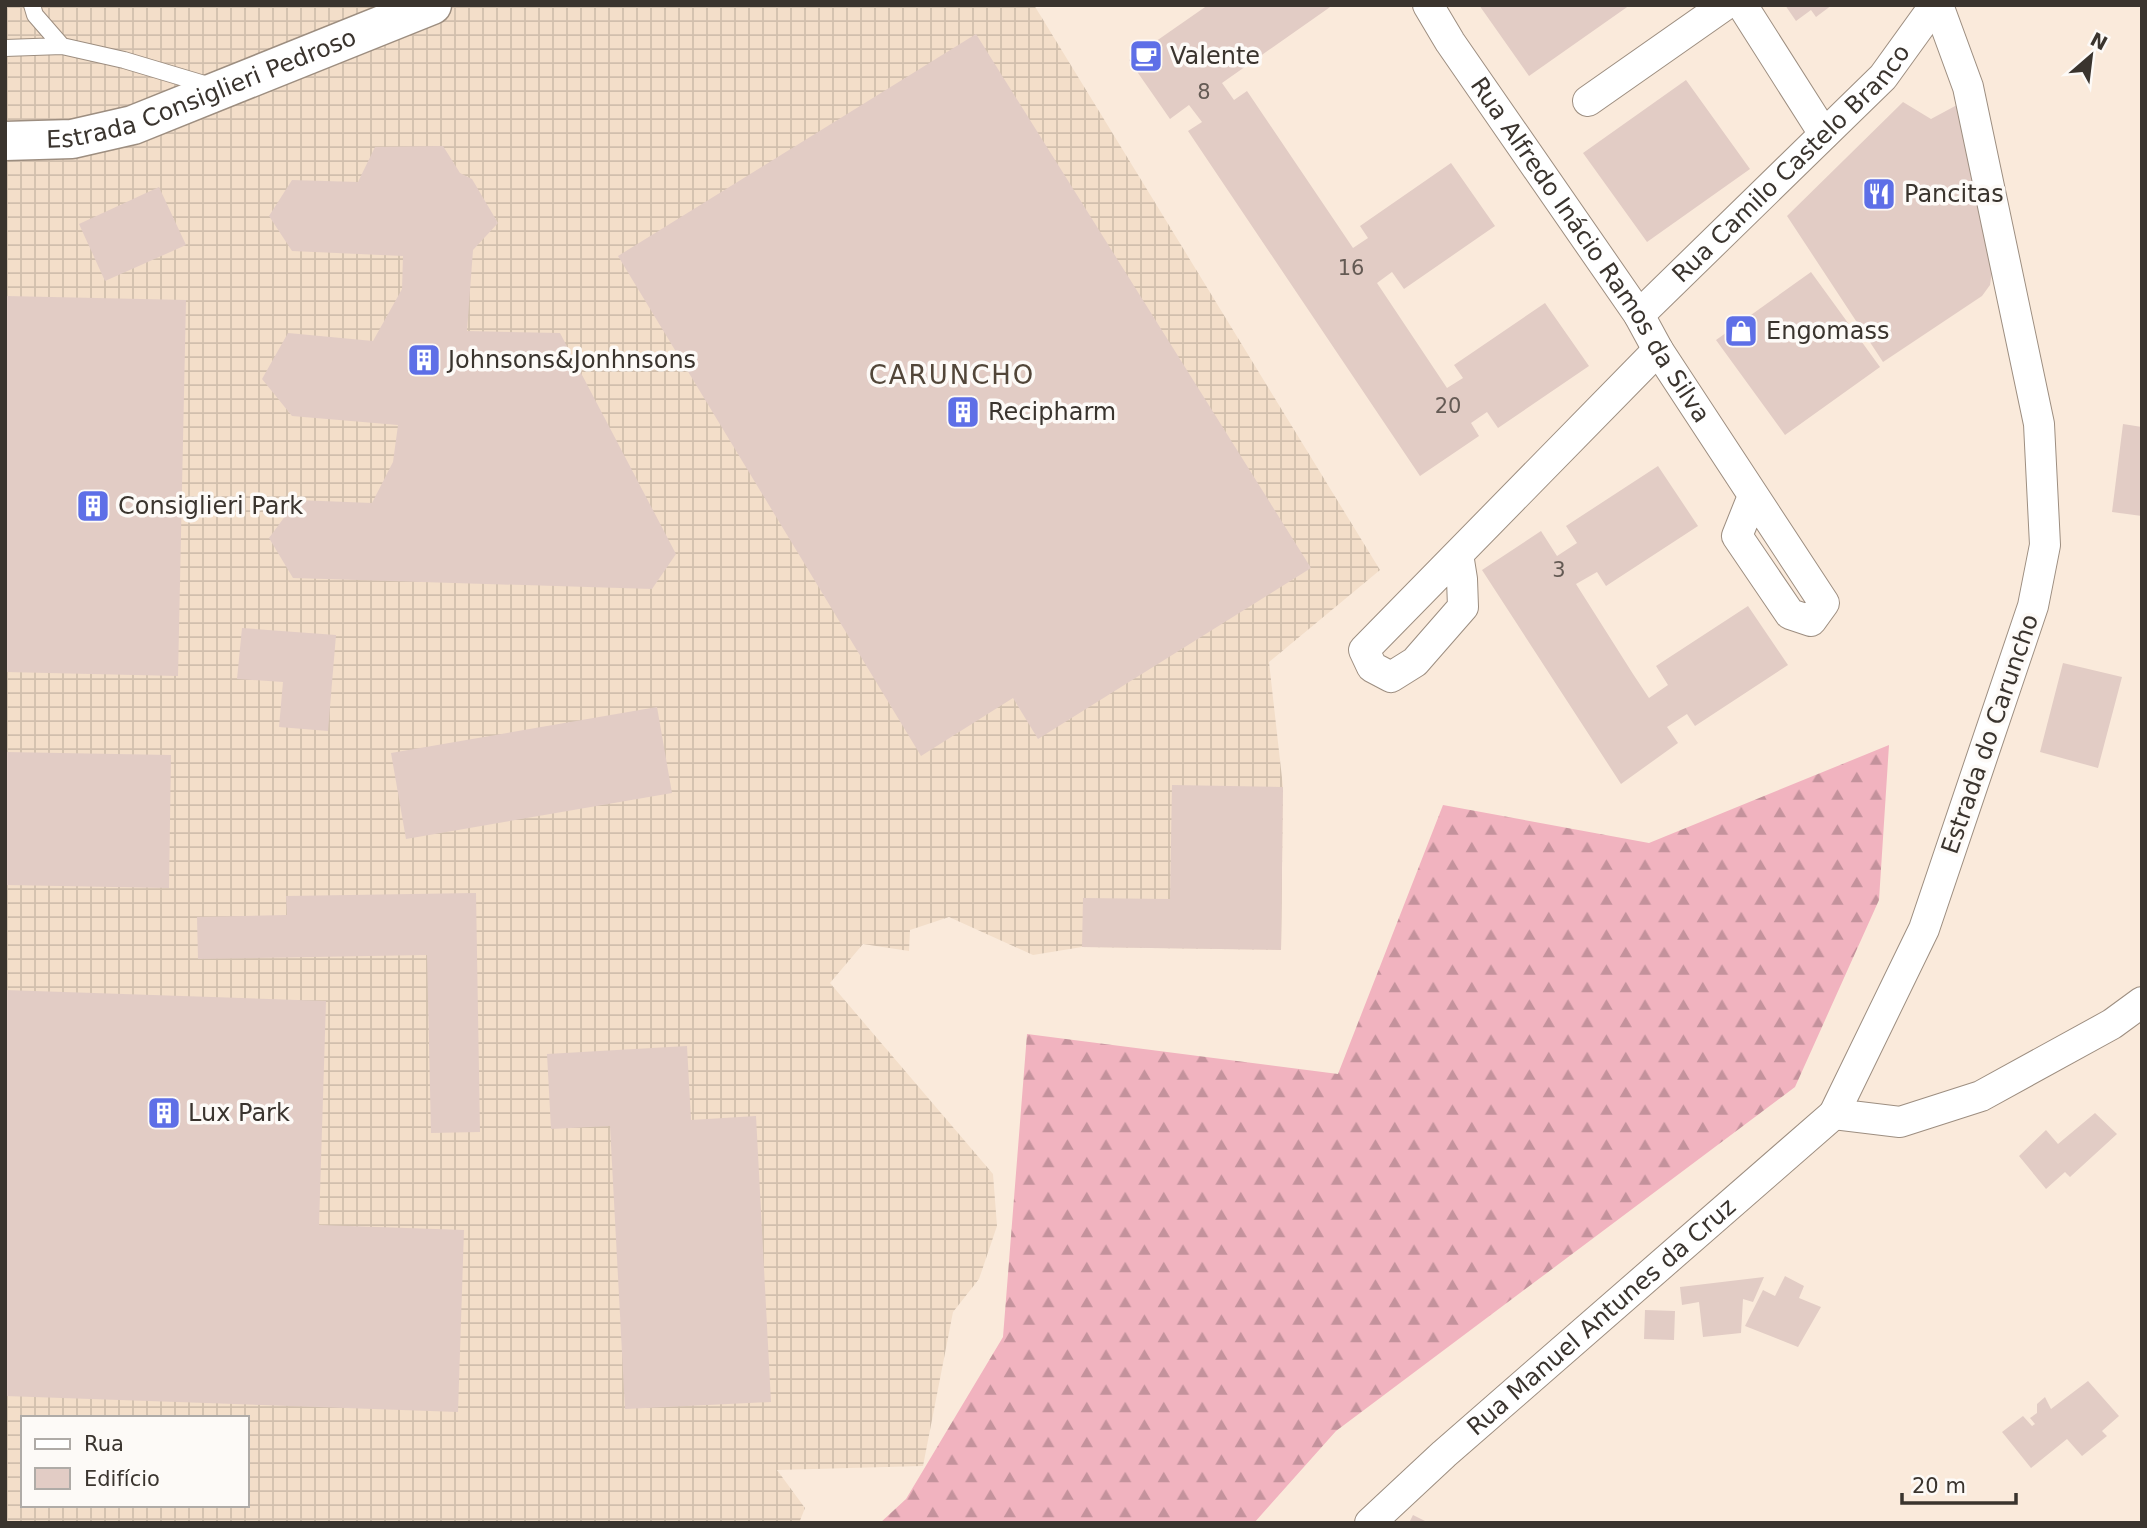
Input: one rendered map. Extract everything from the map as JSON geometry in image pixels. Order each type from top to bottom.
[{"type":"main road","name":"Estrada Consiglieri Pedroso","points":[[5,141],[72,139],[133,125],[432,5]]},
{"type":"street","name":"Rua Alfredo Inácio Ramos da Silva","points":[[1428,5],[1450,42],[1639,315],[1658,350],[1753,496]]},
{"type":"street","points":[[1588,101],[1725,5]]},
{"type":"street","points":[[1742,5],[1824,134]]},
{"type":"street","name":"Rua Camilo Castelo Branco","points":[[1639,315],[1883,78],[1936,5]]},
{"type":"street","name":"Estrada do Caruncho","points":[[1834,1114],[1924,929],[2033,606],[2045,545],[2039,424],[1968,87],[1936,5]]},
{"type":"street","points":[[1458,554],[1658,350]]},
{"type":"street","points":[[1834,1114],[1899,1122],[1981,1096],[2112,1024],[2142,1002]]},
{"type":"street","name":"Rua Manuel Antunes da Cruz","points":[[1370,1523],[1444,1454],[1834,1114]]},
{"type":"lane","points":[[32,5],[35,15],[62,46]]},
{"type":"lane","points":[[5,48],[62,46],[222,89]]},
{"type":"shaded area","points":[[5,5],[1034,5],[1380,570],[1269,662],[1283,787],[1281,950],[1082,947],[1033,955],[949,917],[910,930],[909,951],[863,944],[830,983],[993,1174],[997,1226],[979,1279],[953,1312],[923,1466],[777,1470],[805,1508],[799,1523],[5,1523]]},
{"type":"green space","points":[[1889,745],[1879,900],[1795,1087],[1336,1431],[1254,1523],[880,1523],[906,1499],[1003,1337],[1027,1034],[1338,1074],[1443,805],[1649,843]]},
{"type":"building","points":[[1208,5],[1333,5],[1222,83],[1234,100],[1247,91],[1353,248],[1368,238],[1360,226],[1451,163],[1495,226],[1404,289],[1392,272],[1377,283],[1447,388],[1463,378],[1454,365],[1545,303],[1589,366],[1498,428],[1487,412],[1471,423],[1479,436],[1420,476],[1188,131],[1202,122],[1189,105],[1170,119],[1129,60]]},
{"type":"building","points":[[1479,5],[1630,5],[1529,76]]},
{"type":"building","points":[[1785,5],[1832,5],[1816,17],[1811,10],[1796,21]]},
{"type":"building","name":"Recipharm","points":[[976,34],[1311,568],[1038,739],[1013,698],[921,756],[618,256]]},
{"type":"building","points":[[1686,80],[1750,169],[1647,242],[1583,153]]},
{"type":"building","points":[[1903,102],[1931,119],[1957,105],[1992,272],[1990,285],[1982,296],[1883,362],[1787,216]]},
{"type":"building","name":"Johnsons&Jonhnsons","points":[[443,146],[460,173],[472,179],[498,223],[473,250],[467,331],[560,333],[676,554],[652,589],[293,578],[269,538],[297,500],[372,503],[393,462],[398,425],[292,416],[262,379],[288,333],[373,341],[402,289],[403,256],[292,251],[269,216],[292,180],[358,182],[375,147]]},
{"type":"building","points":[[159,187],[186,245],[105,281],[79,224]]},
{"type":"building","points":[[1811,272],[1880,367],[1785,435],[1716,340]]},
{"type":"building","name":"Consiglieri Park","points":[[6,296],[186,300],[178,676],[5,672]]},
{"type":"building","points":[[2123,424],[2142,427],[2142,516],[2112,512]]},
{"type":"building","points":[[1658,466],[1698,526],[1606,586],[1597,572],[1576,584],[1633,674],[1649,698],[1668,685],[1656,666],[1748,606],[1788,665],[1695,726],[1687,714],[1667,727],[1678,743],[1621,784],[1482,570],[1541,531],[1557,556],[1577,543],[1566,526]]},
{"type":"building","points":[[242,628],[336,635],[328,731],[279,727],[283,682],[237,679]]},
{"type":"building","points":[[2063,663],[2122,677],[2098,768],[2040,752]]},
{"type":"building","points":[[657,707],[672,793],[406,839],[391,753]]},
{"type":"building","points":[[5,752],[171,755],[169,888],[5,885]]},
{"type":"building","points":[[1172,785],[1283,787],[1281,950],[1082,947],[1083,898],[1170,899]]},
{"type":"building","points":[[476,893],[480,1132],[431,1133],[427,955],[198,959],[197,917],[287,915],[286,896]]},
{"type":"building","name":"Lux Park","points":[[5,990],[326,1001],[319,1225],[464,1230],[458,1412],[5,1396]]},
{"type":"building","points":[[687,1046],[691,1120],[756,1116],[771,1402],[625,1409],[610,1126],[551,1129],[547,1054]]},
{"type":"building","points":[[2095,1113],[2117,1134],[2070,1177],[2065,1172],[2046,1189],[2019,1156],[2046,1130],[2058,1144]]},
{"type":"building","points":[[1785,1276],[1804,1286],[1799,1298],[1821,1307],[1798,1347],[1745,1326],[1763,1290],[1775,1296]]},
{"type":"building","points":[[1764,1277],[1753,1302],[1743,1299],[1741,1333],[1703,1337],[1699,1302],[1682,1305],[1680,1287]]},
{"type":"building","points":[[1645,1310],[1675,1311],[1674,1340],[1644,1339]]},
{"type":"building","points":[[2088,1381],[2119,1416],[2102,1431],[2107,1436],[2082,1456],[2067,1439],[2031,1468],[2002,1432],[2023,1416],[2032,1426],[2035,1424],[2030,1418],[2037,1413],[2037,1404],[2045,1397],[2051,1409]]},
{"type":"building","points":[[1413,1515],[1429,1523],[1409,1523]]},
{"type":"place","name":"Valente","points":[[1146,56]]},
{"type":"place","name":"Pancitas","points":[[1879,194]]},
{"type":"place","name":"Engomass","points":[[1741,331]]},
{"type":"place","name":"Johnsons&Jonhnsons","points":[[424,360]]},
{"type":"place","name":"Recipharm","points":[[963,412]]},
{"type":"place","name":"Consiglieri Park","points":[[93,506]]},
{"type":"place","name":"Lux Park","points":[[164,1113]]},
{"type":"district","name":"CARUNCHO","points":[[952,375]]}]
